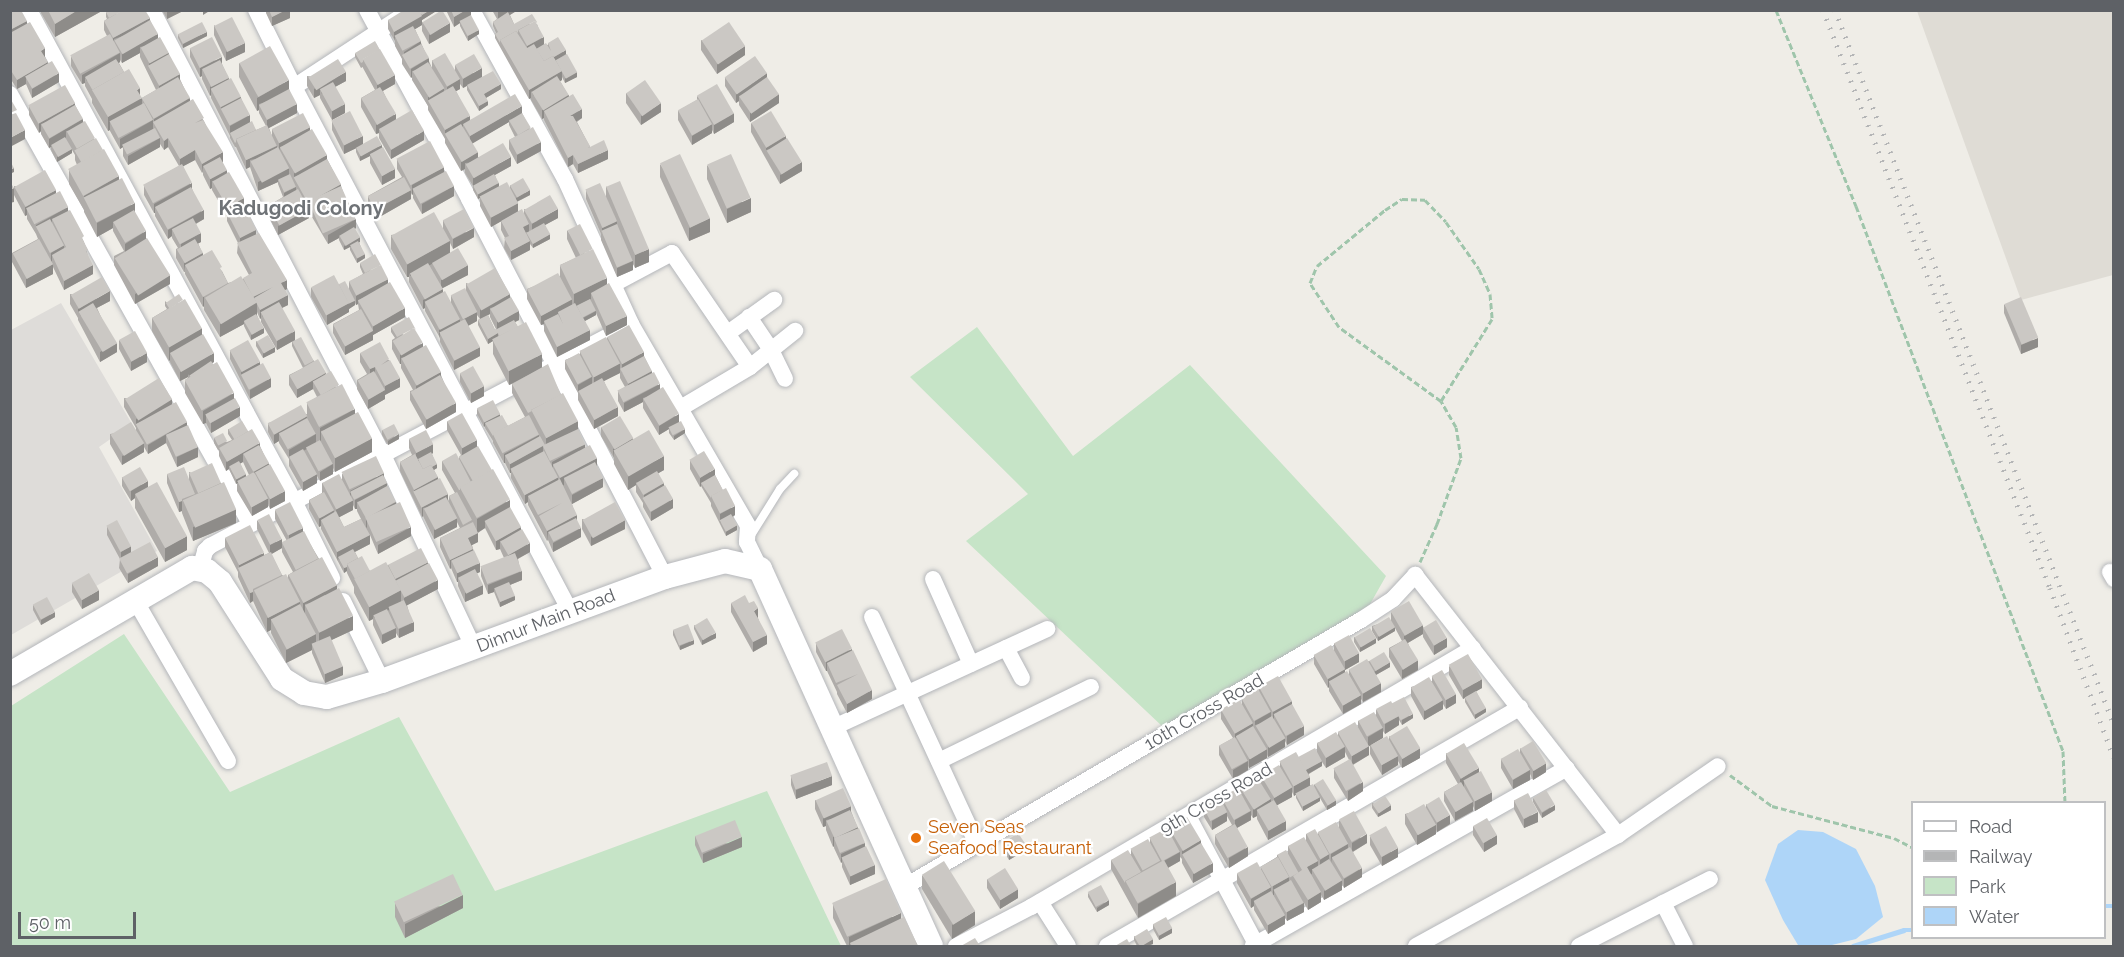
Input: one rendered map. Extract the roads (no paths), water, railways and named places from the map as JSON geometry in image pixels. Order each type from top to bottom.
[{"type":"street","points":[[29,10],[294,501],[382,681]]},
{"type":"street","points":[[152,10],[382,455],[474,648]]},
{"type":"street","points":[[256,10],[294,87],[570,611]]},
{"type":"street","points":[[367,10],[377,33],[469,198],[665,578]]},
{"type":"street","points":[[294,87],[411,10]]},
{"type":"street","points":[[472,10],[565,179],[631,324],[748,526],[747,542],[931,946]]},
{"type":"street","points":[[10,94],[250,524]]},
{"type":"street","points":[[612,285],[672,253],[750,367]]},
{"type":"street","points":[[728,333],[774,300]]},
{"type":"street","points":[[749,317],[771,350],[785,379]]},
{"type":"street","points":[[10,674],[184,571],[200,568],[202,557],[210,546],[631,324]]},
{"type":"street","points":[[679,409],[750,367],[795,331]]},
{"type":"street","name":"Dinnur Main Road","points":[[200,568],[215,576],[220,582],[275,669],[292,687],[304,693],[327,697],[382,681],[665,578],[725,561],[760,569]]},
{"type":"street","name":"10th Cross Road","points":[[904,887],[1361,620],[1393,599],[1415,574],[1473,648]]},
{"type":"street","points":[[933,579],[971,664]]},
{"type":"street","points":[[135,600],[228,761]]},
{"type":"street","points":[[872,617],[977,844]]},
{"type":"street","points":[[832,728],[1047,629]]},
{"type":"street","points":[[1006,648],[1022,678]]},
{"type":"street","points":[[1473,648],[1618,835]]},
{"type":"street","name":"9th Cross Road","points":[[956,946],[1040,902],[1473,648]]},
{"type":"street","points":[[939,761],[1091,687]]},
{"type":"street","points":[[1107,946],[1520,708]]},
{"type":"street","points":[[1416,946],[1618,835],[1718,766]]},
{"type":"street","points":[[1188,816],[1256,946],[1567,768]]},
{"type":"street","points":[[1579,946],[1601,942],[1663,903],[1710,879]]},
{"type":"street","points":[[1040,902],[1068,946]]},
{"type":"street","points":[[1663,903],[1685,946]]},
{"type":"lane","points":[[747,542],[780,489],[794,474]]},
{"type":"water","points":[[1798,830],[1823,832],[1856,849],[1875,886],[1883,917],[1856,939],[1828,946],[1798,945],[1783,920],[1765,880],[1778,844]]},
{"type":"waterway","points":[[2106,906],[2114,906]]},
{"type":"waterway","points":[[1853,946],[1904,930],[1911,930]]},
{"type":"railway","points":[[1823,10],[2114,757]]},
{"type":"railway","points":[[1835,10],[2114,724]]},
{"type":"place","name":"Seven Seas Seafood Restaurant","points":[[916,838]]},
{"type":"district","name":"Kadugodi Colony","points":[[301,208]]}]
